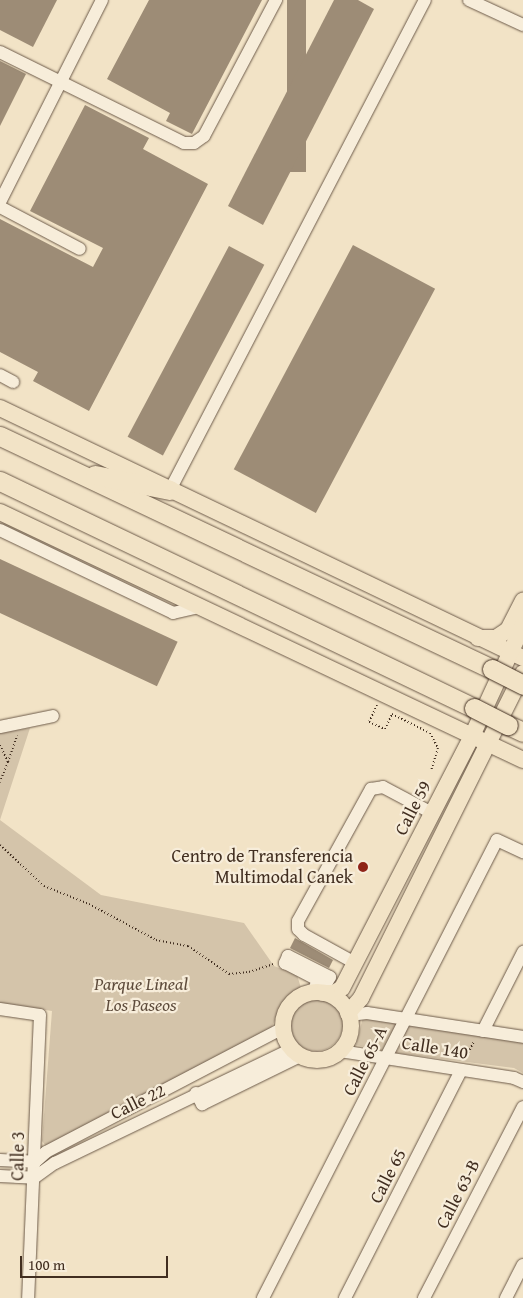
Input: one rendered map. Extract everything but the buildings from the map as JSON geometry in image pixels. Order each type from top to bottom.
[{"type":"highway","points":[[0,436],[523,685]]},
{"type":"highway","points":[[69,470],[170,490]]},
{"type":"highway","points":[[0,481],[516,729]]},
{"type":"main road","points":[[0,408],[517,656]]},
{"type":"main road","points":[[0,512],[438,718],[523,760]]},
{"type":"main road","points":[[473,636],[486,640],[508,630],[523,601]]},
{"type":"main road","name":"Calle 59","points":[[318,988],[334,993],[342,988],[472,736],[517,656],[523,625]]},
{"type":"main road","points":[[349,1014],[361,998],[523,673]]},
{"type":"main road","points":[[438,718],[452,736],[459,762]]},
{"type":"main road","points":[[318,988],[338,1000],[349,1014],[350,1034],[340,1051],[321,1060],[296,1053],[283,1028],[291,1004],[318,988]]},
{"type":"street","points":[[0,202],[102,0]]},
{"type":"street","points":[[0,52],[59,83],[184,143],[194,144],[204,136],[276,0]]},
{"type":"street","points":[[170,490],[425,0]]},
{"type":"street","points":[[476,1],[523,24]]},
{"type":"street","points":[[0,207],[80,249]]},
{"type":"street","points":[[0,375],[13,382]]},
{"type":"street","points":[[0,530],[173,613],[200,607]]},
{"type":"street","points":[[0,727],[53,716]]},
{"type":"street","points":[[355,963],[304,935],[298,930],[298,921],[371,789],[383,786],[432,813]]},
{"type":"street","name":"Calle 65-A","points":[[263,1298],[497,840],[523,852]]},
{"type":"street","points":[[480,1033],[523,952]]},
{"type":"street","points":[[284,963],[288,956],[330,977],[326,984],[318,988]]},
{"type":"street","name":"Calle 3","points":[[0,1009],[40,1015],[28,1298]]},
{"type":"street","name":"Calle 140","points":[[349,1014],[367,1013],[480,1033],[523,1037]]},
{"type":"street","name":"Calle 22","points":[[35,1162],[46,1152],[283,1028]]},
{"type":"street","name":"Calle 140","points":[[340,1051],[462,1066],[514,1078],[523,1082]]},
{"type":"street","name":"Calle 22","points":[[34,1178],[55,1162],[196,1093],[296,1053]]},
{"type":"street","name":"Calle 65","points":[[345,1298],[462,1066]]},
{"type":"street","name":"Calle 63-B","points":[[424,1298],[523,1107]]},
{"type":"street","points":[[0,1160],[35,1162]]},
{"type":"street","points":[[0,1176],[34,1178]]},
{"type":"street","points":[[506,1298],[523,1265]]},
{"type":"path","points":[[378,703],[369,722],[385,729],[392,714],[426,730],[434,737],[438,748],[431,771]]},
{"type":"path","points":[[0,782],[22,723]]},
{"type":"path","points":[[0,745],[8,762]]},
{"type":"path","points":[[0,845],[44,886],[88,904],[156,940],[188,946],[229,974],[250,972],[277,962],[284,963]]},
{"type":"path","points":[[462,1066],[480,1033]]},
{"type":"green space","points":[[30,728],[0,820],[0,733]]},
{"type":"green space","name":"Parque Lineal Los Paseos","points":[[0,820],[101,895],[244,923],[274,966],[297,975],[301,988],[284,1000],[270,1031],[46,1146],[42,1141],[52,1011],[0,1003]]},
{"type":"green space","points":[[316,997],[326,999],[335,1005],[341,1014],[343,1024],[341,1034],[335,1043],[326,1049],[316,1051],[306,1049],[297,1043],[291,1034],[289,1024],[291,1014],[297,1005],[306,999]]},
{"type":"green space","points":[[363,1017],[400,1023],[385,1051],[356,1045]]},
{"type":"green space","points":[[409,1024],[523,1041],[523,1073],[514,1068],[396,1053]]},
{"type":"place","name":"Centro de Transferencia Multimodal Canek","points":[[363,867]]}]
